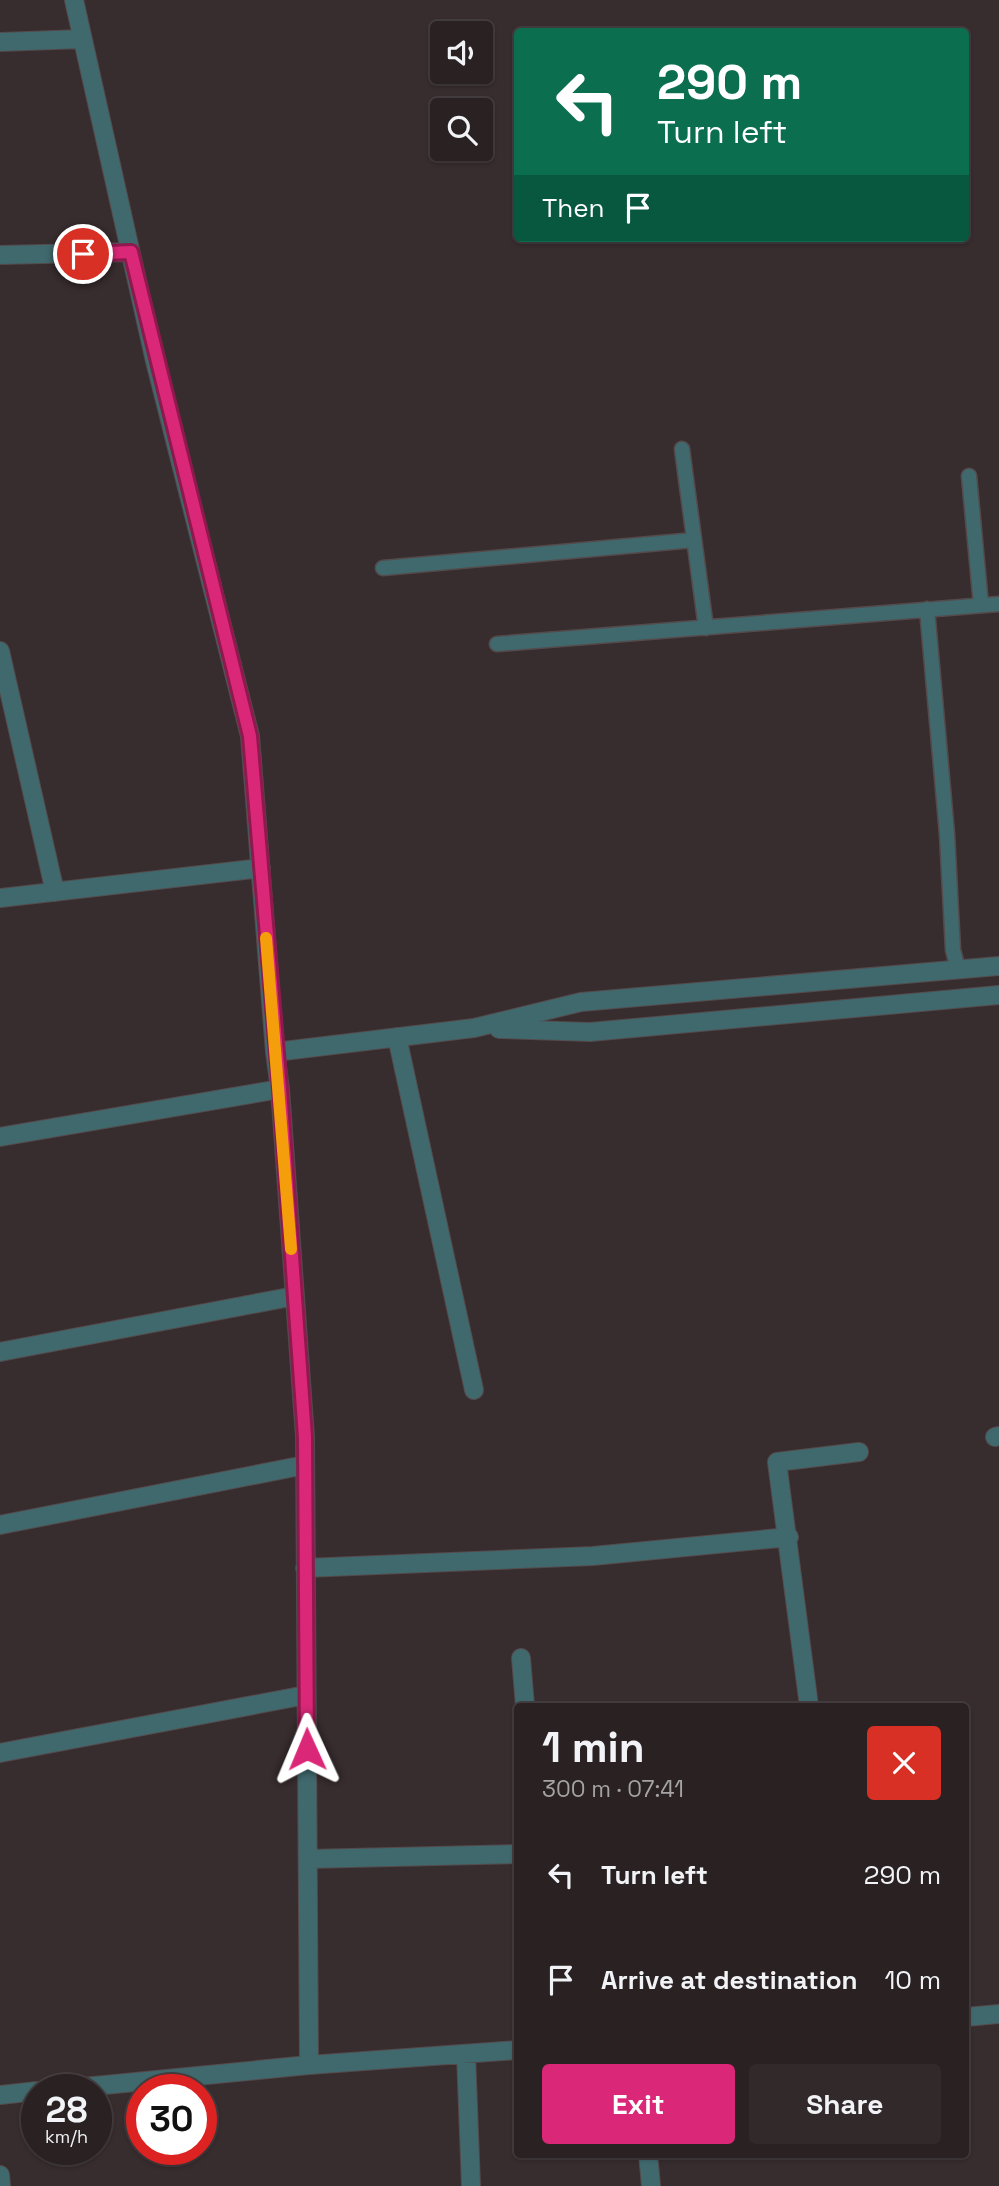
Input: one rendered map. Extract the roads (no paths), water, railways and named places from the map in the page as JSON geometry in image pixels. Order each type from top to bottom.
[{"type":"street","points":[[74,0],[131,252],[250,736],[280,1089],[305,1465],[309,2065]]},
{"type":"street","points":[[0,42],[82,39]]},
{"type":"street","points":[[0,255],[131,252]]},
{"type":"street","points":[[0,651],[55,892]]},
{"type":"street","points":[[0,898],[261,868]]},
{"type":"street","points":[[275,1052],[474,1028],[581,1002],[999,966]]},
{"type":"street","points":[[474,1028],[590,1032],[999,995]]},
{"type":"street","points":[[397,1038],[474,1390]]},
{"type":"street","points":[[0,1137],[280,1089]]},
{"type":"street","points":[[0,1352],[295,1296]]},
{"type":"street","points":[[809,1703],[789,1537],[777,1462],[859,1452]]},
{"type":"street","points":[[0,1525],[305,1465]]},
{"type":"street","points":[[305,1568],[593,1556],[789,1537]]},
{"type":"street","points":[[521,1658],[525,1703]]},
{"type":"street","points":[[0,1753],[306,1695]]},
{"type":"street","points":[[308,1859],[514,1854]]},
{"type":"street","points":[[969,2017],[999,2014]]},
{"type":"street","points":[[112,2084],[309,2065],[514,2050]]},
{"type":"street","points":[[466,2054],[471,2186]]},
{"type":"street","points":[[0,2095],[21,2093]]},
{"type":"street","points":[[648,2158],[651,2186]]},
{"type":"street","points":[[0,2175],[1,2186]]},
{"type":"lane","points":[[682,449],[705,628]]},
{"type":"lane","points":[[969,476],[981,605]]},
{"type":"lane","points":[[383,568],[694,540]]},
{"type":"lane","points":[[498,645],[999,604]]},
{"type":"lane","points":[[928,609],[947,834],[953,950],[958,969]]}]
